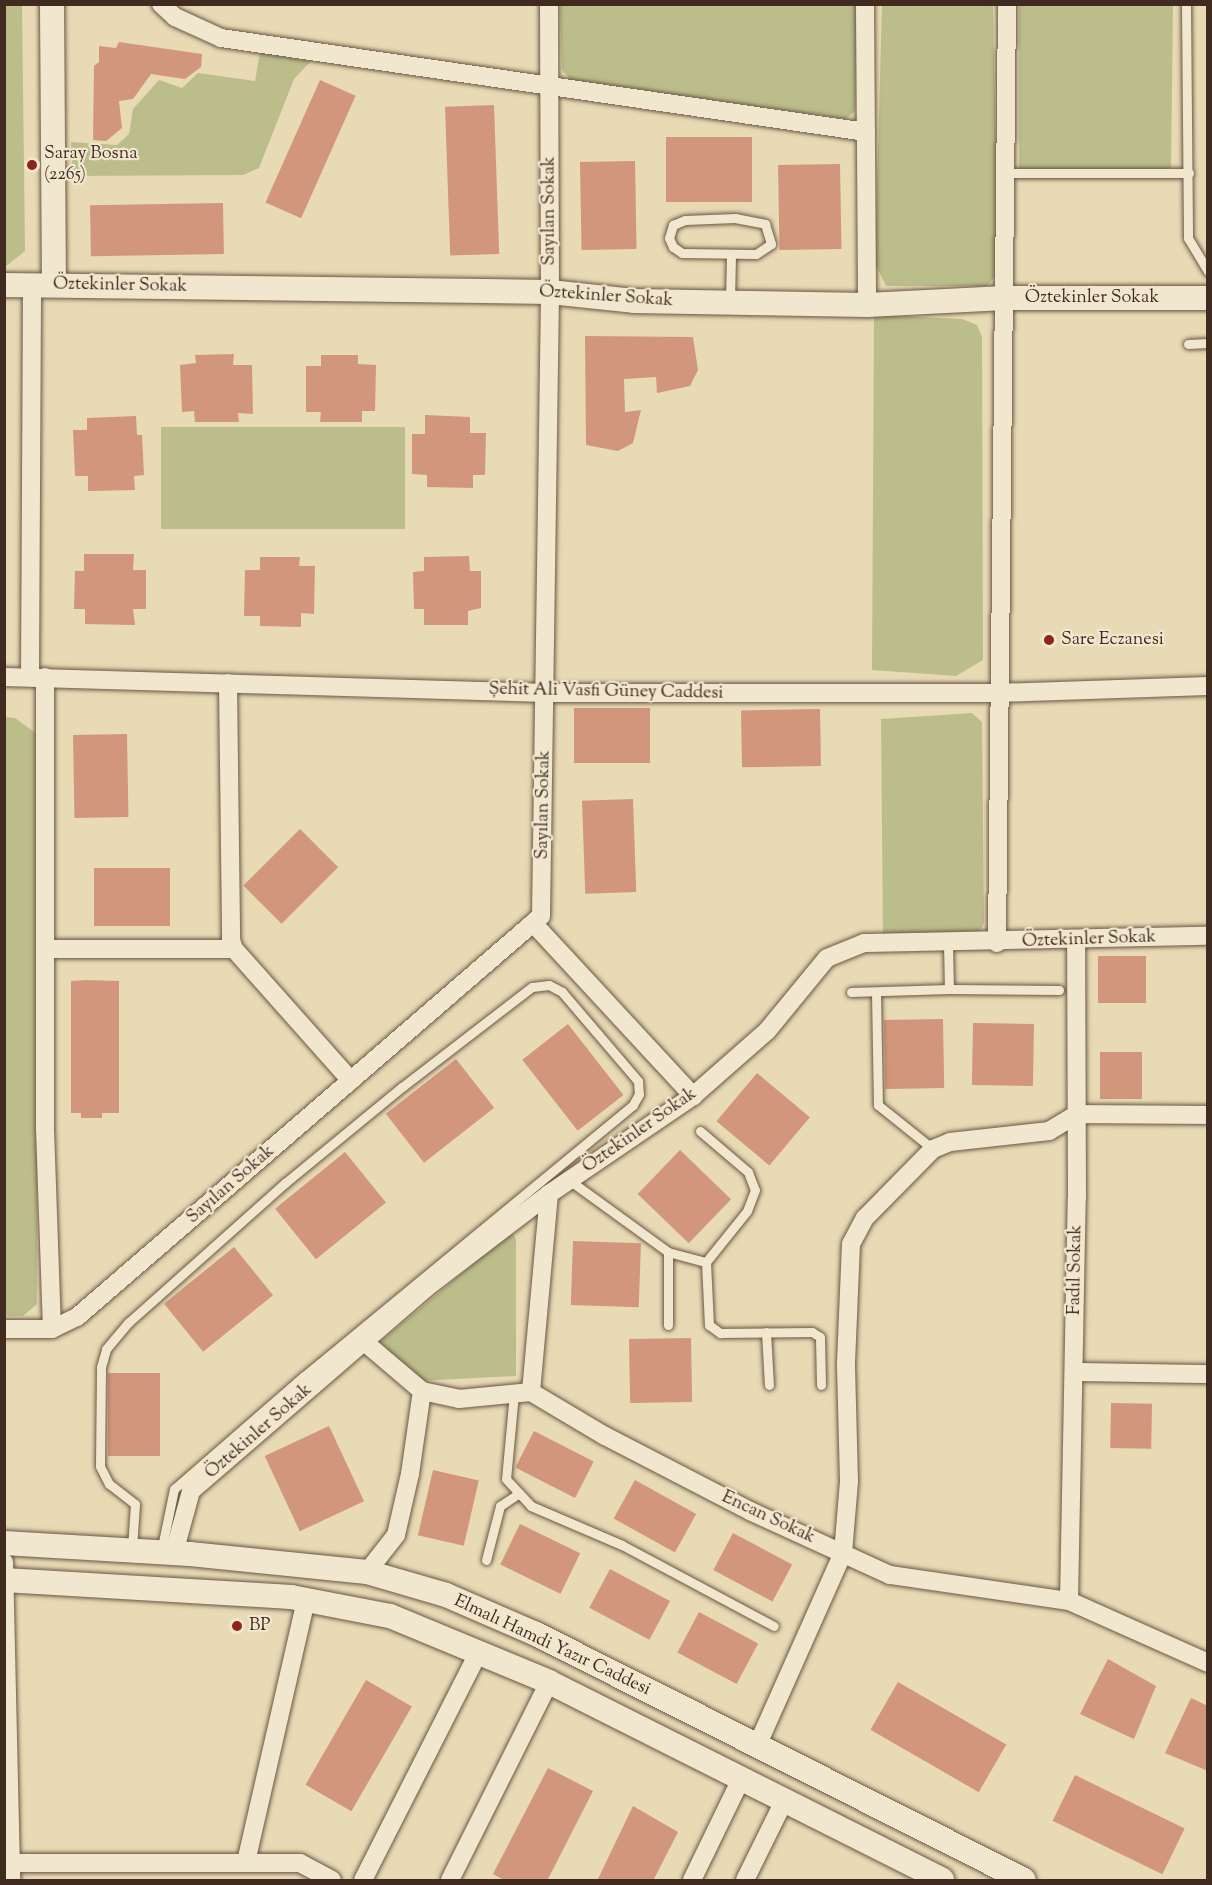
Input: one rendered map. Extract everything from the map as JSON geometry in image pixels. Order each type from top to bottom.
[{"type":"main road","points":[[43,285],[52,4]]},
{"type":"main road","name":"Öztekinler Sokak","points":[[4,285],[550,292],[634,301],[867,305],[1005,298],[1208,298]]},
{"type":"main road","name":"Elmalı Hamdi Yazır Caddesi","points":[[4,1543],[167,1553],[367,1572],[446,1595],[526,1630],[1024,1881]]},
{"type":"main road","name":"Elmalı Hamdi Yazır Caddesi","points":[[6,1574],[306,1600],[390,1616],[549,1682],[942,1881]]},
{"type":"street","points":[[160,4],[175,17],[221,38],[866,132]]},
{"type":"street","name":"Sayılan Sokak","points":[[4,1329],[52,1329],[76,1317],[542,915],[550,292],[549,4]]},
{"type":"street","points":[[865,4],[867,305]]},
{"type":"street","points":[[997,943],[997,693],[1005,298],[1007,4]]},
{"type":"street","points":[[43,285],[37,677],[45,949],[45,1129],[52,1329]]},
{"type":"street","name":"Şehit Ali Vasfi Güney Caddesi","points":[[4,677],[546,693],[997,693],[1208,686]]},
{"type":"street","points":[[228,683],[231,940],[234,949],[351,1082]]},
{"type":"street","points":[[533,923],[693,1096]]},
{"type":"street","name":"Öztekinler Sokak","points":[[167,1553],[191,1491],[362,1340],[549,1194],[693,1096],[767,1031],[827,958],[864,943],[997,943],[1208,936]]},
{"type":"street","name":"Fadıl Sokak","points":[[1070,1601],[1077,1114],[1076,939]]},
{"type":"street","points":[[45,949],[234,949]]},
{"type":"street","points":[[757,1746],[843,1553],[849,1481],[846,1363],[851,1244],[865,1218],[933,1149],[950,1142],[1049,1131],[1077,1114],[1208,1115]]},
{"type":"street","points":[[362,1340],[422,1391],[459,1400],[522,1393],[549,1194]]},
{"type":"street","points":[[1074,1372],[1208,1374]]},
{"type":"street","points":[[367,1572],[396,1535],[410,1474],[422,1391]]},
{"type":"street","name":"Encan Sokak","points":[[522,1393],[890,1575],[1070,1601],[1208,1663]]},
{"type":"street","points":[[6,1574],[11,1872],[246,1862],[300,1863],[332,1881]]},
{"type":"street","points":[[246,1862],[306,1600]]},
{"type":"street","points":[[363,1881],[479,1651]]},
{"type":"street","points":[[450,1881],[549,1682]]},
{"type":"street","points":[[692,1881],[741,1779]]},
{"type":"street","points":[[745,1881],[784,1801]]},
{"type":"lane","points":[[1186,4],[1188,237],[1208,271]]},
{"type":"lane","points":[[1005,173],[1188,174]]},
{"type":"lane","points":[[735,218],[765,224],[771,244],[766,249],[756,254],[731,255],[682,253],[669,238],[673,225],[685,220],[735,218]]},
{"type":"lane","points":[[730,303],[731,255]]},
{"type":"lane","points":[[1188,344],[1208,343]]},
{"type":"lane","points":[[948,943],[949,989]]},
{"type":"lane","points":[[131,1551],[135,1504],[126,1494],[109,1484],[100,1466],[101,1367],[106,1349],[129,1322],[285,1183],[402,1087],[532,987],[549,985],[562,992],[638,1081],[639,1094],[633,1105],[304,1376],[174,1489],[167,1553]]},
{"type":"lane","points":[[851,992],[949,989],[1059,990]]},
{"type":"lane","points":[[876,992],[878,1105],[933,1149]]},
{"type":"lane","points":[[700,1131],[748,1172],[755,1190],[747,1211],[706,1262],[709,1325],[720,1333],[812,1332],[820,1337],[821,1385]]},
{"type":"lane","points":[[569,1180],[668,1252],[706,1262]]},
{"type":"lane","points":[[668,1252],[668,1325]]},
{"type":"lane","points":[[766,1332],[769,1385]]},
{"type":"lane","points":[[522,1393],[506,1479],[531,1506],[622,1545],[774,1626]]},
{"type":"lane","points":[[486,1560],[500,1506],[519,1493]]},
{"type":"green space","points":[[5,4],[22,5],[25,251],[5,267]]},
{"type":"green space","points":[[560,5],[857,5],[855,111],[846,119],[571,80],[562,70]]},
{"type":"green space","points":[[882,5],[993,5],[998,273],[987,286],[886,286],[875,263]]},
{"type":"green space","points":[[1019,5],[1173,5],[1171,168],[1165,173],[1019,172]]},
{"type":"green space","points":[[260,52],[311,61],[294,79],[259,168],[243,175],[73,176],[71,142],[117,145],[129,134],[133,109],[159,80],[182,88],[198,73],[255,81]]},
{"type":"green space","points":[[874,315],[962,319],[977,325],[982,337],[983,660],[956,676],[872,670]]},
{"type":"green space","points":[[161,427],[405,427],[405,529],[161,529]]},
{"type":"green space","points":[[972,713],[982,722],[984,923],[977,937],[883,940],[881,719]]},
{"type":"green space","points":[[4,717],[15,718],[37,734],[37,1304],[23,1316],[4,1316]]},
{"type":"green space","points":[[511,1232],[516,1239],[516,1376],[418,1381],[380,1342]]},
{"type":"building","points":[[119,42],[202,54],[201,67],[185,79],[151,74],[133,99],[119,101],[122,128],[106,141],[93,140],[94,66],[99,62],[99,46],[116,48]]},
{"type":"building","points":[[320,80],[356,96],[301,218],[265,202]]},
{"type":"building","points":[[494,105],[499,254],[450,256],[445,107]]},
{"type":"building","points":[[666,137],[752,137],[752,202],[666,202]]},
{"type":"building","points":[[635,161],[637,249],[582,250],[580,162]]},
{"type":"building","points":[[840,164],[841,249],[779,250],[778,165]]},
{"type":"building","points":[[223,203],[224,254],[91,256],[90,205]]},
{"type":"building","points":[[585,336],[693,337],[698,370],[690,386],[657,393],[656,377],[624,379],[625,412],[641,410],[633,443],[618,451],[586,445]]},
{"type":"building","points":[[234,354],[233,365],[252,365],[253,414],[238,413],[239,422],[195,422],[194,411],[182,412],[180,365],[196,363],[195,355]]},
{"type":"building","points":[[321,355],[358,355],[358,364],[376,365],[375,411],[362,411],[362,422],[320,422],[321,412],[306,412],[306,366],[321,366]]},
{"type":"building","points":[[425,415],[470,417],[470,433],[486,433],[485,475],[473,475],[473,488],[427,487],[427,475],[412,474],[412,434],[425,434]]},
{"type":"building","points":[[136,416],[137,435],[142,435],[144,475],[134,476],[135,490],[88,491],[88,476],[75,476],[73,430],[87,430],[87,418]]},
{"type":"building","points":[[84,554],[134,554],[133,570],[146,570],[146,609],[133,609],[135,625],[85,624],[85,609],[74,609],[75,571],[84,571]]},
{"type":"building","points":[[469,556],[470,571],[481,571],[481,608],[468,611],[468,625],[424,625],[424,609],[414,609],[413,572],[424,571],[424,557]]},
{"type":"building","points":[[260,557],[300,557],[299,566],[315,566],[314,614],[301,613],[301,627],[260,626],[260,616],[244,616],[245,570],[260,570]]},
{"type":"building","points":[[574,708],[650,708],[650,763],[574,763]]},
{"type":"building","points":[[820,709],[821,766],[742,767],[741,710]]},
{"type":"building","points":[[127,734],[128,817],[74,818],[73,735]]},
{"type":"building","points":[[633,799],[636,892],[585,894],[582,801]]},
{"type":"building","points":[[300,829],[338,867],[282,924],[243,886]]},
{"type":"building","points":[[94,868],[170,868],[170,926],[94,926]]},
{"type":"building","points":[[1098,956],[1146,956],[1146,1003],[1098,1003]]},
{"type":"building","points":[[71,981],[119,981],[119,1113],[102,1113],[102,1118],[81,1118],[81,1113],[71,1113]]},
{"type":"building","points":[[943,1019],[944,1088],[885,1089],[884,1020]]},
{"type":"building","points":[[973,1023],[1034,1024],[1033,1086],[972,1085]]},
{"type":"building","points":[[568,1024],[623,1095],[578,1131],[522,1060]]},
{"type":"building","points":[[1100,1052],[1142,1052],[1142,1099],[1100,1099]]},
{"type":"building","points":[[456,1059],[494,1108],[424,1163],[386,1114]]},
{"type":"building","points":[[757,1073],[810,1117],[769,1166],[717,1121]]},
{"type":"building","points":[[680,1150],[731,1199],[689,1243],[638,1194]]},
{"type":"building","points":[[345,1152],[386,1203],[316,1259],[275,1209]]},
{"type":"building","points":[[573,1241],[641,1243],[639,1307],[571,1305]]},
{"type":"building","points":[[234,1247],[273,1295],[203,1352],[164,1304]]},
{"type":"building","points":[[691,1338],[692,1402],[630,1403],[629,1339]]},
{"type":"building","points":[[108,1373],[160,1373],[160,1456],[108,1456]]},
{"type":"building","points":[[1111,1403],[1152,1404],[1151,1449],[1110,1448]]},
{"type":"building","points":[[329,1426],[364,1501],[300,1531],[265,1456]]},
{"type":"building","points":[[534,1431],[594,1461],[575,1498],[515,1468]]},
{"type":"building","points":[[433,1470],[479,1481],[464,1546],[418,1535]]},
{"type":"building","points":[[635,1480],[696,1514],[675,1552],[614,1518]]},
{"type":"building","points":[[520,1524],[580,1553],[560,1594],[500,1564]]},
{"type":"building","points":[[733,1533],[792,1564],[772,1602],[713,1570]]},
{"type":"building","points":[[610,1569],[670,1601],[649,1640],[589,1608]]},
{"type":"building","points":[[699,1612],[758,1643],[737,1684],[677,1653]]},
{"type":"building","points":[[1108,1659],[1156,1686],[1134,1739],[1080,1714]]},
{"type":"building","points":[[366,1680],[412,1706],[351,1811],[306,1785]]},
{"type":"building","points":[[898,1682],[1006,1744],[979,1792],[870,1730]]},
{"type":"building","points":[[1191,1698],[1208,1706],[1208,1771],[1165,1753]]},
{"type":"building","points":[[548,1768],[593,1791],[547,1881],[506,1881],[493,1874]]},
{"type":"building","points":[[1075,1775],[1185,1828],[1162,1874],[1053,1821]]},
{"type":"building","points":[[633,1806],[678,1832],[653,1881],[597,1881]]},
{"type":"place","name":"Saray Bosna (2265)","points":[[32,165]]},
{"type":"place","name":"Sare Eczanesi","points":[[1049,640]]},
{"type":"place","name":"BP","points":[[237,1626]]}]
